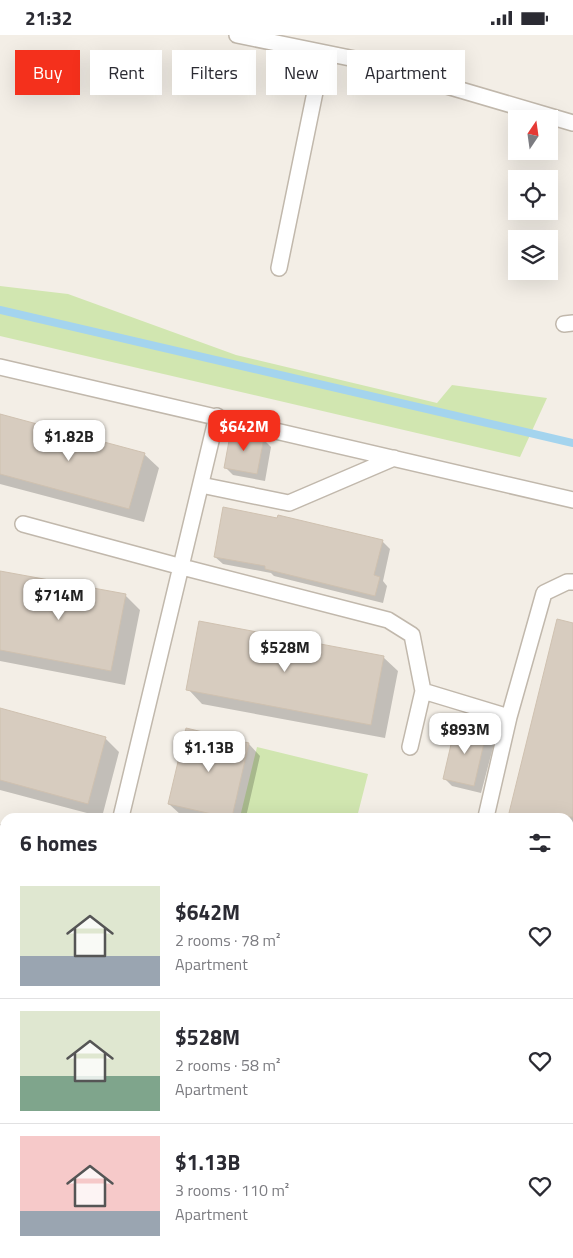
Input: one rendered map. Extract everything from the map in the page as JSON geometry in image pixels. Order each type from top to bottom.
[{"type":"lane","points":[[237,35],[309,50]]},
{"type":"lane","points":[[337,56],[355,59],[573,123]]},
{"type":"lane","points":[[279,268],[314,95]]},
{"type":"lane","points":[[0,367],[573,500]]},
{"type":"lane","points":[[122,813],[182,567],[216,416]]},
{"type":"lane","points":[[200,485],[289,503],[394,458]]},
{"type":"lane","points":[[23,524],[388,620],[412,635],[423,691],[410,747]]},
{"type":"lane","points":[[487,813],[509,717],[544,593],[566,582],[573,582]]},
{"type":"lane","points":[[423,691],[509,717]]},
{"type":"green space","points":[[0,286],[68,294],[236,355],[437,403],[452,385],[547,398],[520,457],[0,336]]},
{"type":"green space","points":[[257,747],[368,774],[358,813],[241,813]]},
{"type":"building","points":[[0,414],[145,453],[129,509],[0,474]]},
{"type":"building","points":[[231,430],[264,438],[257,474],[224,468]]},
{"type":"building","points":[[223,507],[277,518],[278,515],[383,540],[374,575],[380,577],[375,596],[265,569],[265,566],[214,557]]},
{"type":"building","points":[[0,571],[126,594],[111,671],[0,650]]},
{"type":"building","points":[[557,619],[573,623],[573,813],[509,813]]},
{"type":"building","points":[[199,621],[384,656],[371,725],[186,690]]},
{"type":"building","points":[[0,708],[106,737],[88,804],[0,780]]},
{"type":"building","points":[[456,723],[487,730],[474,786],[443,779]]},
{"type":"building","points":[[186,728],[249,743],[233,813],[207,813],[168,804]]},
{"type":"waterway","points":[[0,310],[573,443]]}]
